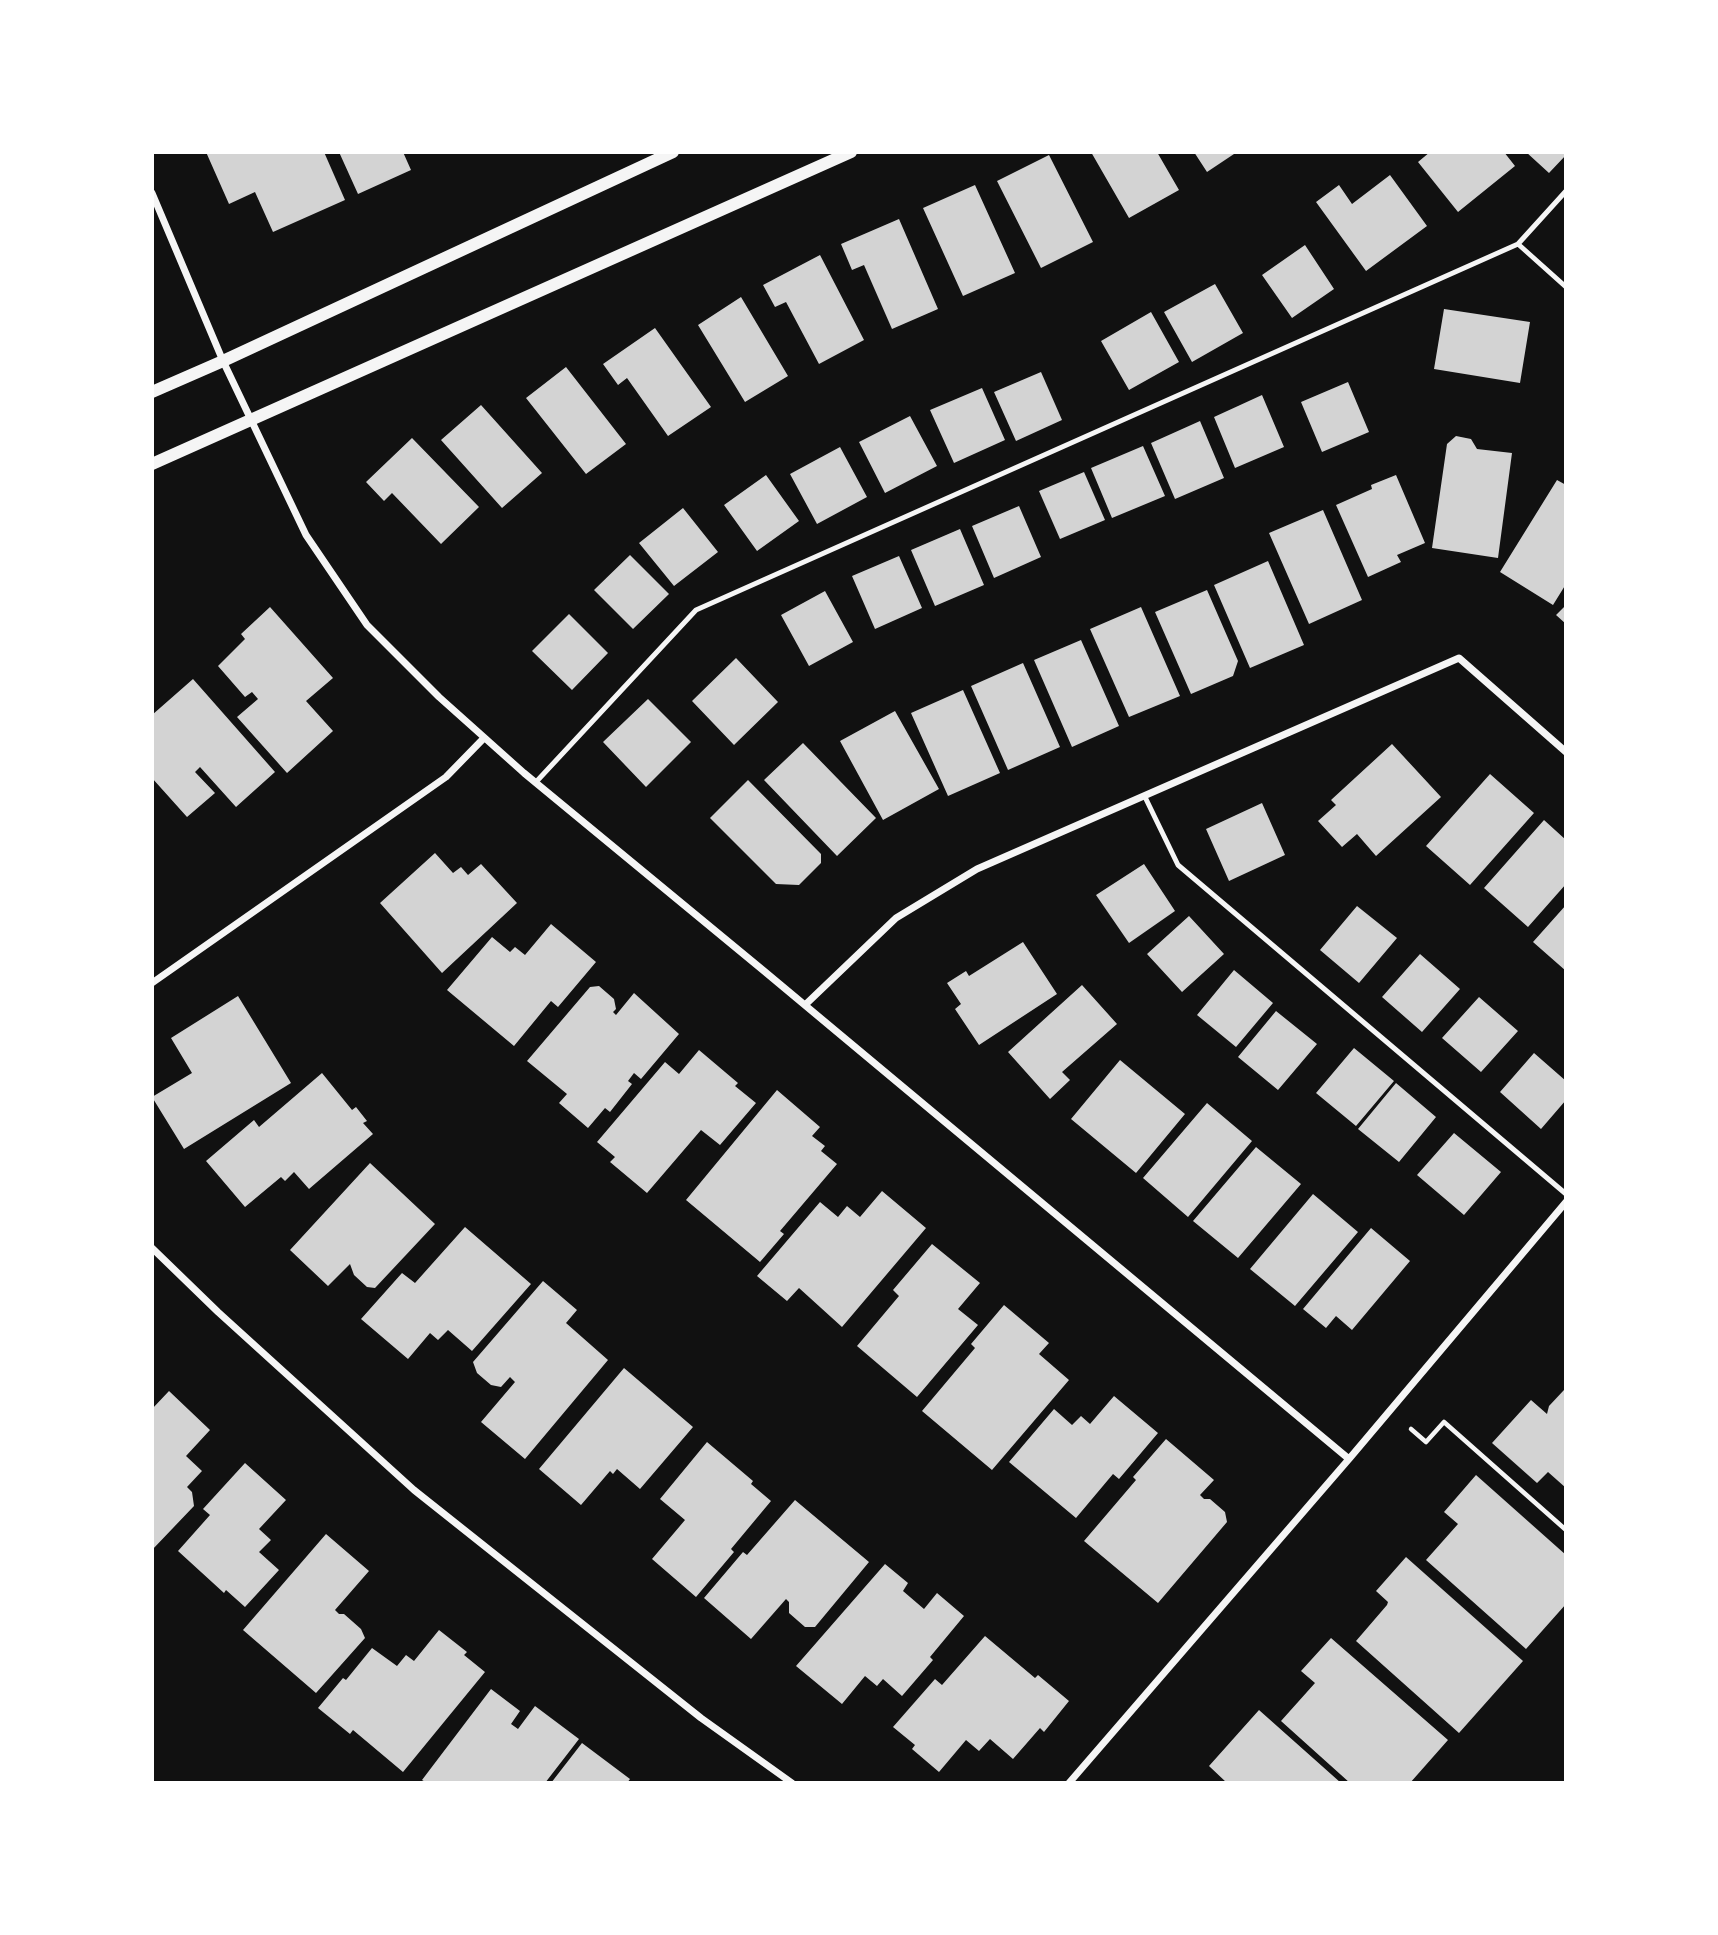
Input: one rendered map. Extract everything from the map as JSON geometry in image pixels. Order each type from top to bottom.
[{"type":"street","points":[[152,392],[673,152]]},
{"type":"street","points":[[152,464],[851,152]]},
{"type":"street","points":[[152,193],[223,361],[306,536],[367,625],[484,738],[1349,1459]]},
{"type":"street","points":[[805,1005],[896,918],[977,869],[1459,658],[1566,752]]},
{"type":"street","points":[[152,983],[446,777],[484,738]]},
{"type":"street","points":[[1069,1783],[1349,1459],[1566,1202]]},
{"type":"street","points":[[152,1248],[218,1312],[414,1490],[701,1718],[792,1783]]},
{"type":"lane","points":[[536,782],[696,610],[1518,244],[1566,191]]},
{"type":"lane","points":[[1518,244],[1566,287]]},
{"type":"lane","points":[[1145,797],[1178,865],[1566,1194]]},
{"type":"path","points":[[1389,1410],[1426,1442],[1444,1422],[1566,1530]]},
{"type":"building","points":[[206,152],[324,152],[345,200],[273,232],[255,192],[229,204]]},
{"type":"building","points":[[339,152],[403,152],[411,170],[358,194]]},
{"type":"building","points":[[1091,152],[1157,152],[1179,190],[1129,218]]},
{"type":"building","points":[[1194,152],[1237,152],[1207,172]]},
{"type":"building","points":[[1430,152],[1504,152],[1515,166],[1458,212],[1418,162]]},
{"type":"building","points":[[1526,152],[1566,152],[1566,155],[1549,173]]},
{"type":"building","points":[[1049,155],[1093,242],[1041,268],[997,181]]},
{"type":"building","points":[[1390,175],[1427,226],[1366,271],[1316,202],[1339,185],[1352,204]]},
{"type":"building","points":[[975,185],[1015,273],[963,296],[923,208]]},
{"type":"building","points":[[899,219],[938,309],[892,329],[864,265],[852,270],[841,244]]},
{"type":"building","points":[[1305,245],[1334,289],[1292,318],[1262,275]]},
{"type":"building","points":[[820,255],[864,340],[819,364],[786,302],[775,307],[763,285]]},
{"type":"building","points":[[1215,284],[1243,333],[1192,362],[1164,312]]},
{"type":"building","points":[[741,297],[788,376],[745,402],[698,325]]},
{"type":"building","points":[[1444,309],[1530,322],[1520,383],[1434,369]]},
{"type":"building","points":[[1151,312],[1179,362],[1129,390],[1101,341]]},
{"type":"building","points":[[655,328],[711,407],[668,436],[627,378],[618,385],[603,364]]},
{"type":"building","points":[[566,367],[626,444],[586,474],[526,398]]},
{"type":"building","points":[[1041,372],[1062,420],[1016,441],[994,392]]},
{"type":"building","points":[[1348,382],[1369,432],[1322,452],[1301,402]]},
{"type":"building","points":[[982,388],[1005,440],[954,463],[930,410]]},
{"type":"building","points":[[1262,395],[1284,447],[1235,468],[1214,417]]},
{"type":"building","points":[[481,405],[542,473],[502,508],[441,440]]},
{"type":"building","points":[[910,416],[937,466],[885,493],[859,442]]},
{"type":"building","points":[[1200,421],[1224,478],[1175,499],[1151,443]]},
{"type":"building","points":[[1456,436],[1471,439],[1477,449],[1512,453],[1498,558],[1432,548],[1447,444]]},
{"type":"building","points":[[412,438],[479,507],[441,544],[392,493],[384,501],[366,482]]},
{"type":"building","points":[[1143,446],[1165,496],[1112,518],[1091,468]]},
{"type":"building","points":[[840,447],[867,497],[817,524],[790,474]]},
{"type":"building","points":[[1084,472],[1105,520],[1060,539],[1039,491]]},
{"type":"building","points":[[766,475],[799,521],[757,551],[724,505]]},
{"type":"building","points":[[1396,475],[1425,543],[1397,555],[1401,562],[1368,577],[1336,505],[1372,489],[1371,485]]},
{"type":"building","points":[[1557,480],[1566,485],[1566,584],[1553,605],[1500,572]]},
{"type":"building","points":[[1019,506],[1041,557],[994,578],[972,526]]},
{"type":"building","points":[[683,508],[718,552],[674,586],[639,543]]},
{"type":"building","points":[[1323,510],[1362,600],[1309,624],[1269,533]]},
{"type":"building","points":[[960,529],[984,585],[935,606],[911,550]]},
{"type":"building","points":[[630,555],[669,594],[633,629],[594,590]]},
{"type":"building","points":[[899,556],[922,608],[875,629],[852,576]]},
{"type":"building","points":[[1268,561],[1304,645],[1250,668],[1214,585]]},
{"type":"building","points":[[1207,590],[1238,661],[1233,676],[1191,694],[1155,612]]},
{"type":"building","points":[[825,591],[853,642],[809,666],[781,615]]},
{"type":"building","points":[[1566,605],[1566,624],[1556,615]]},
{"type":"building","points":[[270,607],[333,678],[306,701],[333,731],[287,773],[237,717],[258,699],[252,692],[245,697],[218,666],[245,639],[241,634]]},
{"type":"building","points":[[1141,607],[1180,696],[1129,717],[1090,629]]},
{"type":"building","points":[[569,614],[608,653],[572,690],[532,651]]},
{"type":"building","points":[[1081,640],[1119,726],[1072,747],[1034,660]]},
{"type":"building","points":[[736,658],[778,702],[734,745],[692,701]]},
{"type":"building","points":[[1023,663],[1060,747],[1008,770],[971,686]]},
{"type":"building","points":[[193,679],[275,772],[236,807],[200,767],[195,772],[215,793],[187,817],[152,778],[152,715]]},
{"type":"building","points":[[963,690],[1000,773],[948,796],[911,713]]},
{"type":"building","points":[[648,699],[691,742],[646,787],[603,742]]},
{"type":"building","points":[[895,711],[939,789],[883,820],[840,741]]},
{"type":"building","points":[[803,743],[876,818],[837,856],[764,780]]},
{"type":"building","points":[[1392,744],[1441,797],[1376,856],[1357,834],[1342,847],[1318,821],[1336,805],[1331,800]]},
{"type":"building","points":[[1490,774],[1534,813],[1470,885],[1426,846]]},
{"type":"building","points":[[748,780],[821,854],[821,863],[799,885],[776,884],[710,818]]},
{"type":"building","points":[[1262,803],[1285,855],[1229,881],[1206,829]]},
{"type":"building","points":[[1544,820],[1566,840],[1566,884],[1528,927],[1484,888]]},
{"type":"building","points":[[435,853],[453,873],[461,867],[468,875],[481,864],[517,903],[442,973],[380,903]]},
{"type":"building","points":[[1144,864],[1175,911],[1129,943],[1096,895]]},
{"type":"building","points":[[1566,905],[1566,971],[1533,942]]},
{"type":"building","points":[[1357,906],[1397,938],[1359,983],[1320,950]]},
{"type":"building","points":[[1189,916],[1224,954],[1182,992],[1147,954]]},
{"type":"building","points":[[551,924],[596,962],[558,1007],[551,1001],[514,1046],[447,990],[492,937],[510,952],[515,947],[525,955]]},
{"type":"building","points":[[1023,942],[1057,994],[979,1045],[955,1009],[961,1004],[947,983],[966,971],[969,976]]},
{"type":"building","points":[[1420,954],[1460,989],[1422,1032],[1382,997]]},
{"type":"building","points":[[1234,970],[1273,1003],[1236,1047],[1197,1015]]},
{"type":"building","points":[[1082,985],[1117,1024],[1062,1072],[1070,1080],[1050,1099],[1008,1052]]},
{"type":"building","points":[[599,986],[614,999],[616,1009],[613,1012],[616,1015],[634,993],[679,1034],[641,1079],[634,1073],[628,1081],[632,1084],[610,1112],[605,1108],[588,1128],[559,1103],[567,1094],[527,1061],[590,987]]},
{"type":"building","points":[[238,996],[291,1083],[184,1149],[152,1097],[192,1073],[171,1038]]},
{"type":"building","points":[[1479,997],[1518,1031],[1481,1072],[1442,1038]]},
{"type":"building","points":[[1276,1011],[1317,1044],[1278,1090],[1238,1057]]},
{"type":"building","points":[[1354,1048],[1394,1081],[1356,1126],[1316,1093]]},
{"type":"building","points":[[699,1050],[738,1083],[735,1086],[756,1103],[720,1145],[701,1130],[647,1193],[610,1162],[615,1157],[597,1142],[665,1062],[679,1074]]},
{"type":"building","points":[[1534,1053],[1566,1081],[1566,1100],[1541,1129],[1500,1092]]},
{"type":"building","points":[[1120,1060],[1185,1114],[1136,1173],[1071,1119]]},
{"type":"building","points":[[322,1073],[352,1110],[356,1107],[367,1121],[363,1123],[373,1134],[309,1189],[294,1172],[285,1181],[281,1177],[245,1207],[206,1161],[254,1120],[259,1127]]},
{"type":"building","points":[[1396,1083],[1436,1117],[1399,1162],[1358,1129]]},
{"type":"building","points":[[777,1090],[820,1127],[812,1136],[825,1146],[821,1151],[837,1164],[780,1231],[784,1234],[760,1262],[686,1200]]},
{"type":"building","points":[[1207,1103],[1252,1141],[1188,1217],[1143,1178]]},
{"type":"building","points":[[1454,1133],[1501,1172],[1464,1215],[1417,1175]]},
{"type":"building","points":[[1256,1147],[1301,1184],[1238,1258],[1193,1221]]},
{"type":"building","points":[[370,1163],[435,1224],[375,1288],[367,1287],[354,1275],[350,1264],[328,1286],[290,1250]]},
{"type":"building","points":[[882,1191],[926,1228],[842,1327],[799,1288],[787,1301],[757,1276],[820,1202],[838,1217],[847,1206],[860,1217]]},
{"type":"building","points":[[1313,1194],[1358,1232],[1295,1306],[1250,1269]]},
{"type":"building","points":[[465,1227],[531,1284],[472,1351],[448,1330],[438,1340],[430,1333],[408,1359],[361,1319],[402,1273],[415,1283]]},
{"type":"building","points":[[1371,1228],[1410,1261],[1352,1330],[1336,1316],[1326,1328],[1303,1309]]},
{"type":"building","points":[[932,1244],[980,1283],[958,1309],[978,1325],[917,1397],[857,1346],[899,1296],[893,1290]]},
{"type":"building","points":[[543,1281],[577,1310],[566,1323],[608,1360],[525,1459],[481,1422],[515,1382],[510,1377],[501,1387],[491,1385],[477,1373],[473,1362]]},
{"type":"building","points":[[1004,1305],[1049,1343],[1039,1354],[1069,1380],[992,1470],[922,1411],[975,1348],[971,1344]]},
{"type":"building","points":[[624,1368],[693,1427],[640,1489],[617,1469],[613,1474],[610,1471],[581,1505],[539,1469]]},
{"type":"building","points":[[1564,1390],[1566,1488],[1548,1472],[1537,1483],[1492,1443],[1531,1400],[1547,1414],[1549,1406]]},
{"type":"building","points":[[169,1391],[210,1430],[186,1456],[202,1471],[187,1487],[192,1492],[194,1506],[152,1550],[152,1409]]},
{"type":"building","points":[[1114,1396],[1158,1433],[1119,1479],[1113,1474],[1076,1518],[1009,1462],[1054,1409],[1072,1425],[1081,1416],[1090,1424]]},
{"type":"building","points":[[1166,1439],[1214,1480],[1200,1495],[1204,1499],[1210,1499],[1225,1512],[1227,1522],[1158,1603],[1084,1541],[1136,1480],[1133,1477]]},
{"type":"building","points":[[707,1442],[753,1481],[751,1484],[771,1501],[731,1549],[734,1552],[696,1597],[652,1559],[685,1520],[660,1499]]},
{"type":"building","points":[[245,1463],[286,1500],[259,1529],[271,1540],[259,1552],[279,1570],[245,1607],[226,1590],[224,1593],[178,1551],[210,1515],[203,1509]]},
{"type":"building","points":[[1476,1475],[1566,1555],[1566,1604],[1526,1649],[1426,1560],[1458,1524],[1444,1512]]},
{"type":"building","points":[[795,1500],[869,1562],[815,1627],[805,1627],[789,1613],[789,1602],[786,1599],[751,1639],[704,1598],[743,1552],[747,1555]]},
{"type":"building","points":[[326,1534],[369,1571],[335,1610],[361,1629],[365,1638],[316,1693],[243,1630]]},
{"type":"building","points":[[1406,1557],[1523,1661],[1459,1733],[1356,1641],[1387,1605],[1388,1602],[1376,1591]]},
{"type":"building","points":[[885,1564],[908,1583],[903,1591],[924,1609],[937,1593],[964,1616],[930,1657],[933,1660],[902,1696],[883,1679],[877,1686],[865,1676],[842,1704],[796,1666]]},
{"type":"building","points":[[439,1630],[467,1652],[464,1655],[485,1672],[403,1772],[353,1730],[350,1734],[318,1708],[372,1648],[397,1666],[406,1655],[414,1661]]},
{"type":"building","points":[[985,1636],[1035,1678],[1038,1675],[1069,1701],[1044,1732],[1040,1728],[1013,1759],[990,1739],[979,1751],[966,1740],[939,1772],[912,1749],[915,1745],[893,1727],[935,1679],[942,1685]]},
{"type":"building","points":[[1331,1638],[1448,1740],[1410,1783],[1350,1783],[1281,1721],[1315,1683],[1301,1671]]},
{"type":"building","points":[[491,1689],[520,1711],[511,1724],[518,1729],[535,1706],[579,1739],[545,1783],[427,1783],[422,1780]]},
{"type":"building","points":[[1259,1710],[1341,1783],[1227,1783],[1209,1766]]},
{"type":"building","points":[[582,1743],[630,1779],[627,1783],[551,1783]]}]
